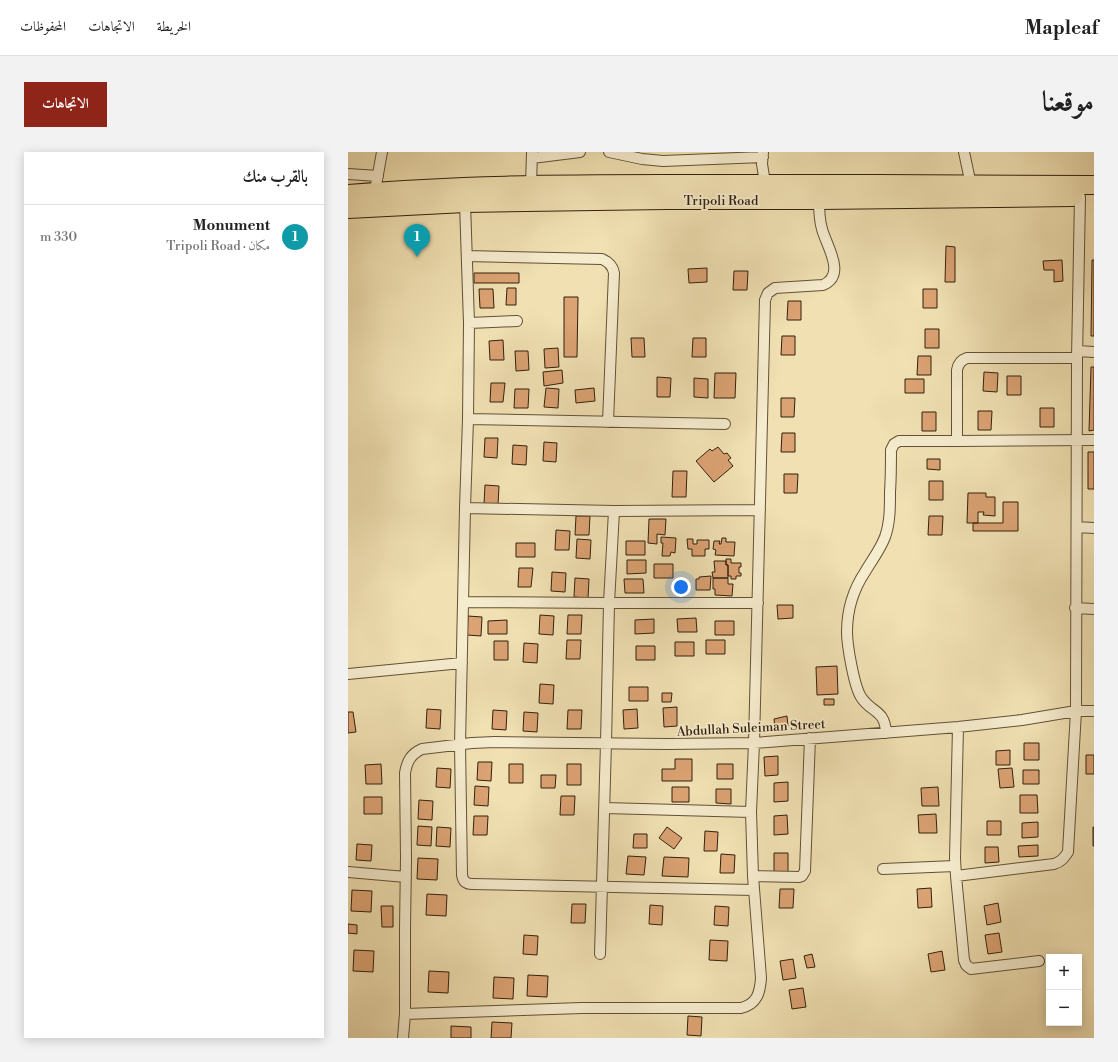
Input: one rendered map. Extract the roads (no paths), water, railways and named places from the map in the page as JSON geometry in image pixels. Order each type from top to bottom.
[{"type":"highway","points":[[348,194],[376,184],[453,187],[531,184],[765,183],[1094,185]]},
{"type":"highway","name":"Tripoli Road","points":[[348,209],[465,203],[666,200],[1087,198]]},
{"type":"street","points":[[348,174],[376,184],[382,152]]},
{"type":"street","points":[[531,184],[532,155],[580,152]]},
{"type":"street","points":[[609,152],[653,156],[672,161],[763,155],[765,183]]},
{"type":"street","points":[[964,152],[971,185]]},
{"type":"street","points":[[882,869],[956,871],[1047,865],[1060,862],[1068,852],[1076,711],[1077,355],[1087,198]]},
{"type":"street","points":[[406,1014],[582,1008],[741,1008],[749,1006],[755,1000],[760,990],[761,978],[753,876],[751,812],[758,603],[765,300],[768,293],[775,288],[823,285],[827,284],[832,279],[834,272],[833,255],[821,227],[819,218],[819,200]]},
{"type":"street","points":[[465,203],[469,323],[460,744],[462,874],[465,882],[472,884],[754,890]]},
{"type":"street","points":[[467,256],[602,259],[610,264],[614,270],[614,274],[608,422]]},
{"type":"street","points":[[469,323],[516,321]]},
{"type":"street","points":[[957,442],[957,370],[958,365],[962,361],[967,358],[1077,355],[1094,352]]},
{"type":"street","points":[[468,419],[725,424]]},
{"type":"street","points":[[886,733],[882,716],[864,701],[858,690],[847,642],[847,622],[851,601],[859,581],[879,550],[887,530],[890,509],[891,450],[894,444],[899,441],[957,442],[1094,440]]},
{"type":"street","points":[[465,508],[614,511],[760,510]]},
{"type":"street","points":[[600,954],[605,808],[609,604],[614,511]]},
{"type":"street","points":[[1077,527],[1094,528]]},
{"type":"street","points":[[464,602],[609,604],[758,603]]},
{"type":"street","points":[[1076,608],[1094,608]]},
{"type":"street","points":[[348,674],[462,663]]},
{"type":"street","name":"Abdullah Suleiman Street","points":[[406,877],[406,764],[410,757],[422,749],[460,744],[495,742],[667,744],[754,743],[958,727],[1022,720],[1076,711],[1094,711]]},
{"type":"street","points":[[958,727],[956,871],[964,960],[966,965],[971,969],[1039,961]]},
{"type":"street","points":[[753,876],[799,877],[804,874],[810,738]]},
{"type":"street","points":[[605,808],[751,812]]},
{"type":"street","points":[[348,872],[406,877],[406,1014],[403,1038]]},
{"type":"place","name":"Monument","points":[[417,257]]}]
